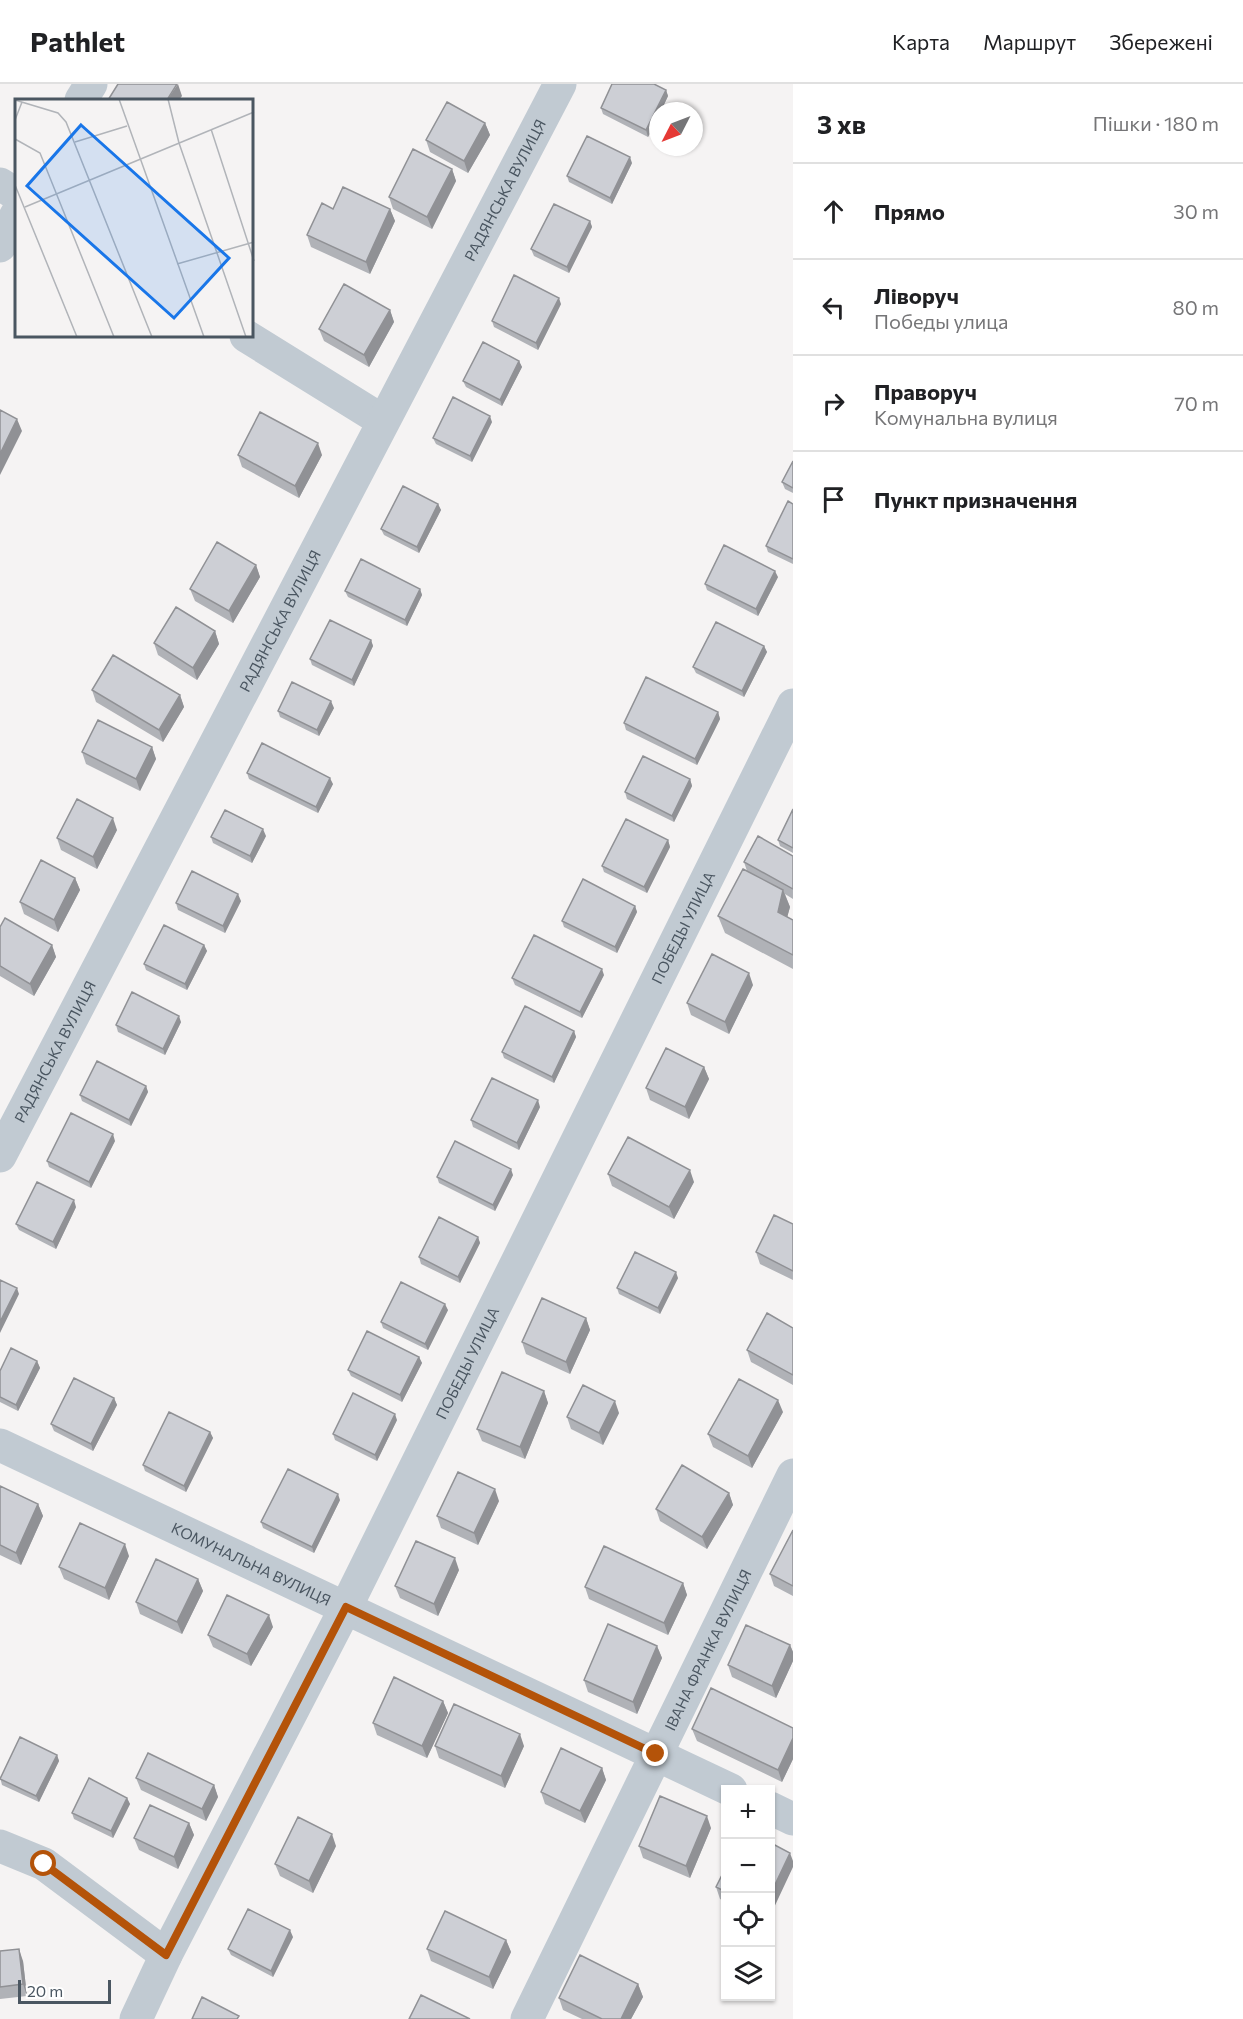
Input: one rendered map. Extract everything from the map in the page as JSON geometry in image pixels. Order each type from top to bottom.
[{"type":"street","points":[[82,99],[91,84]]},
{"type":"street","name":"РАДЯНСЬКА ВУЛИЦЯ","points":[[0,1156],[560,84]]},
{"type":"street","points":[[0,184],[15,193]]},
{"type":"street","points":[[0,246],[15,217]]},
{"type":"street","points":[[249,338],[383,420]]},
{"type":"street","name":"ПОБЕДЫ УЛИЦА","points":[[136,2019],[166,1955],[346,1607],[793,705]]},
{"type":"street","name":"КОМУНАЛЬНА ВУЛИЦЯ","points":[[0,1445],[721,1785]]},
{"type":"street","name":"ІВАНА ФРАНКА ВУЛИЦЯ","points":[[527,2019],[793,1475]]},
{"type":"street","points":[[775,1810],[793,1819]]},
{"type":"street","points":[[0,1846],[44,1864],[166,1955]]},
{"type":"building","points":[[118,84],[177,84],[168,99],[109,99]]},
{"type":"building","points":[[612,84],[654,84],[666,90],[660,102],[649,102],[649,124],[646,130],[601,108]]},
{"type":"building","points":[[447,102],[485,123],[464,161],[426,140]]},
{"type":"building","points":[[587,136],[630,157],[610,198],[567,176]]},
{"type":"building","points":[[413,149],[452,169],[427,217],[389,197]]},
{"type":"building","points":[[343,187],[390,209],[366,262],[307,235],[322,203],[333,209]]},
{"type":"building","points":[[554,204],[590,221],[567,267],[531,249]]},
{"type":"building","points":[[514,275],[559,298],[536,343],[492,321]]},
{"type":"building","points":[[344,284],[390,310],[364,355],[319,329]]},
{"type":"building","points":[[483,342],[519,361],[500,400],[463,381]]},
{"type":"building","points":[[453,397],[490,416],[470,456],[433,438]]},
{"type":"building","points":[[0,410],[17,419],[0,454]]},
{"type":"building","points":[[260,412],[318,443],[295,486],[238,455]]},
{"type":"building","points":[[793,461],[793,488],[782,482]]},
{"type":"building","points":[[403,486],[438,504],[417,547],[381,529]]},
{"type":"building","points":[[788,501],[793,504],[793,559],[766,546]]},
{"type":"building","points":[[217,542],[256,565],[229,611],[190,589]]},
{"type":"building","points":[[724,545],[775,571],[756,609],[705,584]]},
{"type":"building","points":[[361,559],[420,589],[405,620],[345,591]]},
{"type":"building","points":[[176,607],[215,631],[193,668],[154,643]]},
{"type":"building","points":[[330,620],[371,640],[352,680],[310,659]]},
{"type":"building","points":[[716,622],[764,646],[742,691],[693,667]]},
{"type":"building","points":[[113,655],[180,695],[159,730],[92,690]]},
{"type":"building","points":[[646,677],[718,712],[695,759],[624,723]]},
{"type":"building","points":[[292,682],[331,701],[317,730],[278,711]]},
{"type":"building","points":[[98,720],[152,747],[136,779],[82,752]]},
{"type":"building","points":[[262,743],[330,778],[316,807],[247,773]]},
{"type":"building","points":[[643,756],[690,779],[672,816],[625,792]]},
{"type":"building","points":[[77,799],[113,818],[93,857],[57,838]]},
{"type":"building","points":[[793,809],[793,848],[778,840]]},
{"type":"building","points":[[225,810],[263,829],[250,856],[211,837]]},
{"type":"building","points":[[626,819],[668,840],[644,887],[602,866]]},
{"type":"building","points":[[758,836],[793,856],[793,889],[744,862]]},
{"type":"building","points":[[41,860],[75,878],[54,920],[20,902]]},
{"type":"building","points":[[743,869],[783,890],[778,912],[793,920],[793,955],[718,916]]},
{"type":"building","points":[[192,871],[238,894],[223,926],[176,903]]},
{"type":"building","points":[[583,879],[635,906],[615,947],[562,921]]},
{"type":"building","points":[[5,918],[52,945],[30,984],[0,966],[0,927]]},
{"type":"building","points":[[164,925],[204,945],[185,984],[144,964]]},
{"type":"building","points":[[534,935],[602,969],[580,1012],[512,978]]},
{"type":"building","points":[[712,954],[749,973],[725,1022],[687,1003]]},
{"type":"building","points":[[132,992],[179,1016],[163,1049],[116,1025]]},
{"type":"building","points":[[525,1006],[574,1031],[552,1077],[502,1052]]},
{"type":"building","points":[[666,1048],[704,1067],[685,1107],[646,1088]]},
{"type":"building","points":[[97,1061],[146,1086],[129,1120],[80,1095]]},
{"type":"building","points":[[492,1078],[538,1100],[517,1143],[471,1120]]},
{"type":"building","points":[[71,1113],[113,1134],[89,1182],[47,1161]]},
{"type":"building","points":[[628,1137],[690,1170],[669,1207],[608,1174]]},
{"type":"building","points":[[455,1141],[511,1169],[493,1205],[437,1177]]},
{"type":"building","points":[[37,1182],[74,1200],[53,1242],[16,1224]]},
{"type":"building","points":[[774,1215],[793,1224],[793,1271],[756,1252]]},
{"type":"building","points":[[439,1217],[478,1237],[458,1277],[419,1257]]},
{"type":"building","points":[[635,1252],[676,1272],[658,1308],[617,1288]]},
{"type":"building","points":[[0,1280],[17,1288],[0,1322]]},
{"type":"building","points":[[401,1282],[445,1304],[425,1344],[381,1322]]},
{"type":"building","points":[[542,1298],[586,1318],[566,1362],[522,1342]]},
{"type":"building","points":[[767,1313],[793,1328],[793,1375],[747,1350]]},
{"type":"building","points":[[367,1331],[419,1357],[400,1395],[348,1370]]},
{"type":"building","points":[[11,1348],[37,1361],[16,1405],[0,1397],[0,1371]]},
{"type":"building","points":[[502,1372],[544,1391],[520,1447],[477,1429]]},
{"type":"building","points":[[74,1378],[114,1398],[91,1444],[51,1424]]},
{"type":"building","points":[[739,1379],[778,1400],[748,1456],[708,1434]]},
{"type":"building","points":[[583,1385],[615,1401],[599,1433],[567,1417]]},
{"type":"building","points":[[353,1393],[395,1414],[375,1455],[333,1434]]},
{"type":"building","points":[[169,1412],[210,1432],[184,1486],[143,1465]]},
{"type":"building","points":[[682,1465],[729,1493],[702,1537],[656,1509]]},
{"type":"building","points":[[288,1469],[338,1494],[312,1547],[261,1522]]},
{"type":"building","points":[[458,1472],[495,1489],[474,1533],[437,1516]]},
{"type":"building","points":[[0,1486],[38,1504],[16,1553],[0,1545]]},
{"type":"building","points":[[80,1523],[125,1544],[105,1588],[59,1567]]},
{"type":"building","points":[[793,1530],[793,1586],[770,1574]]},
{"type":"building","points":[[416,1541],[455,1558],[434,1604],[395,1586]]},
{"type":"building","points":[[604,1546],[683,1583],[664,1623],[585,1587]]},
{"type":"building","points":[[156,1559],[198,1579],[177,1622],[136,1602]]},
{"type":"building","points":[[227,1595],[269,1615],[247,1654],[208,1635]]},
{"type":"building","points":[[608,1624],[657,1646],[633,1702],[584,1680]]},
{"type":"building","points":[[746,1625],[790,1645],[772,1686],[728,1665]]},
{"type":"building","points":[[394,1677],[443,1701],[422,1746],[373,1723]]},
{"type":"building","points":[[711,1688],[793,1728],[793,1738],[778,1770],[692,1729]]},
{"type":"building","points":[[454,1704],[520,1734],[501,1776],[435,1746]]},
{"type":"building","points":[[20,1737],[57,1755],[36,1796],[0,1779]]},
{"type":"building","points":[[561,1748],[602,1768],[580,1811],[541,1792]]},
{"type":"building","points":[[148,1753],[214,1785],[202,1809],[136,1778]]},
{"type":"building","points":[[89,1778],[127,1798],[111,1831],[72,1813]]},
{"type":"building","points":[[660,1796],[707,1816],[686,1866],[639,1846]]},
{"type":"building","points":[[150,1805],[189,1823],[174,1857],[134,1838]]},
{"type":"building","points":[[298,1817],[332,1834],[309,1881],[275,1864]]},
{"type":"building","points":[[775,1845],[790,1853],[775,1885]]},
{"type":"building","points":[[721,1877],[721,1890],[716,1887]]},
{"type":"building","points":[[248,1909],[290,1930],[271,1971],[228,1949]]},
{"type":"building","points":[[445,1911],[506,1940],[489,1977],[427,1949]]},
{"type":"building","points":[[19,1949],[23,1984],[0,1987],[0,1951]]},
{"type":"building","points":[[580,1955],[638,1984],[621,2019],[602,2019],[559,1998]]},
{"type":"building","points":[[421,1995],[470,2019],[409,2019]]},
{"type":"building","points":[[202,1997],[239,2016],[237,2019],[192,2019]]},
{"type":"route","points":[[44,1864],[166,1955],[346,1607],[656,1754]]}]
